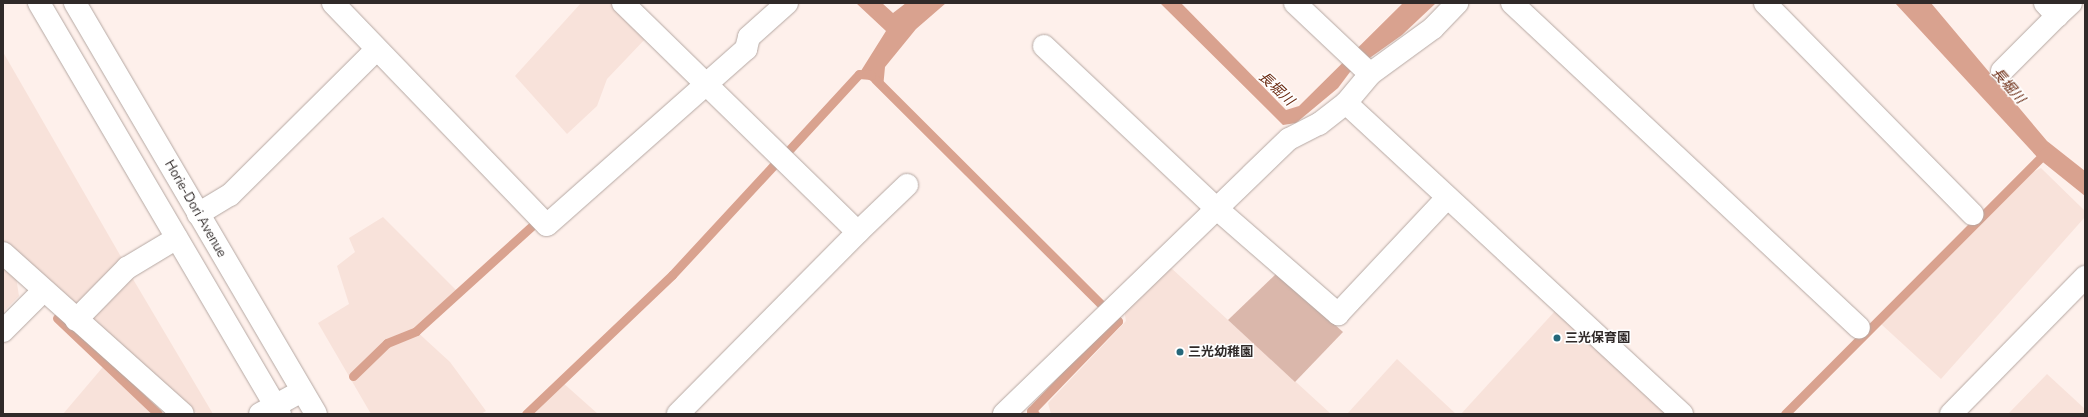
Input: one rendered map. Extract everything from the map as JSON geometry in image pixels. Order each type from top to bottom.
[{"type":"main road","points":[[39,3],[177,238],[272,411],[302,391]]},
{"type":"main road","name":"Horie-Dori Avenue","points":[[75,3],[316,414]]},
{"type":"main road","points":[[333,3],[547,225],[746,49],[749,38],[787,3]]},
{"type":"main road","points":[[623,3],[858,232]]},
{"type":"main road","points":[[1296,3],[1370,74]]},
{"type":"main road","points":[[1004,414],[1216,208],[1290,139],[1319,124],[1346,103],[1370,74],[1434,28],[1457,3]]},
{"type":"main road","points":[[1512,3],[1859,328]]},
{"type":"main road","points":[[1765,3],[1972,214]]},
{"type":"main road","points":[[2002,71],[2058,7]]},
{"type":"main road","points":[[1044,46],[1216,208],[1338,314],[1447,198]]},
{"type":"main road","points":[[198,214],[230,195],[377,49]]},
{"type":"main road","points":[[1346,103],[1682,414]]},
{"type":"main road","points":[[678,414],[858,232],[907,185]]},
{"type":"main road","points":[[76,320],[128,268],[177,238]]},
{"type":"main road","points":[[3,253],[43,291],[183,414]]},
{"type":"main road","points":[[1951,414],[2085,277]]},
{"type":"main road","points":[[3,331],[43,291]]},
{"type":"shaded area","points":[[581,3],[611,3],[647,37],[607,79],[597,106],[567,134],[515,76]]},
{"type":"shaded area","points":[[856,3],[882,3],[893,13],[906,3],[946,3],[916,29],[885,67],[883,88],[859,74],[886,31]]},
{"type":"shaded area","points":[[1160,3],[1181,3],[1286,110],[1299,106],[1403,3],[1436,3],[1402,35],[1350,72],[1338,88],[1296,123],[1283,125]]},
{"type":"shaded area","points":[[1895,3],[1931,3],[2047,141],[2085,171],[2085,196],[2039,159]]},
{"type":"shaded area","points":[[3,52],[124,262],[77,310],[3,240]]},
{"type":"shaded area","points":[[2041,168],[2085,211],[2085,217],[1941,379],[1881,324],[2027,175]]},
{"type":"shaded area","points":[[383,217],[457,291],[414,329],[450,362],[486,411],[481,414],[371,414],[318,323],[349,304],[337,266],[355,252],[349,238]]},
{"type":"shaded area","points":[[3,264],[16,277],[19,296],[3,312]]},
{"type":"shaded area","name":"三光幼稚園","points":[[1170,267],[1331,414],[1051,414],[1048,403],[1126,321],[1124,310]]},
{"type":"shaded area","points":[[1277,273],[1343,332],[1295,382],[1228,320]]},
{"type":"shaded area","points":[[130,274],[213,414],[198,414],[87,318]]},
{"type":"shaded area","name":"三光保育園","points":[[1555,311],[1666,414],[1461,414]]},
{"type":"shaded area","points":[[1397,359],[1456,414],[1347,414]]},
{"type":"shaded area","points":[[108,361],[171,414],[63,414]]},
{"type":"shaded area","points":[[2047,374],[2085,409],[2085,414],[2008,414]]},
{"type":"shaded area","points":[[562,382],[598,414],[529,414]]},
{"type":"waterway","points":[[789,150],[859,74],[871,75]]},
{"type":"waterway","points":[[875,79],[1118,321],[1031,411],[1035,414]]},
{"type":"waterway","points":[[1785,414],[2047,151]]},
{"type":"waterway","points":[[526,414],[672,275],[773,166]]},
{"type":"waterway","points":[[353,376],[387,343],[416,331],[532,226]]},
{"type":"waterway","points":[[57,318],[158,414]]},
{"type":"place","name":"三光保育園","points":[[1557,338]]},
{"type":"place","name":"三光幼稚園","points":[[1180,352]]},
{"type":"water label","name":"長堀川","points":[[2008,86]]},
{"type":"water label","name":"長堀川","points":[[1276,89]]}]
